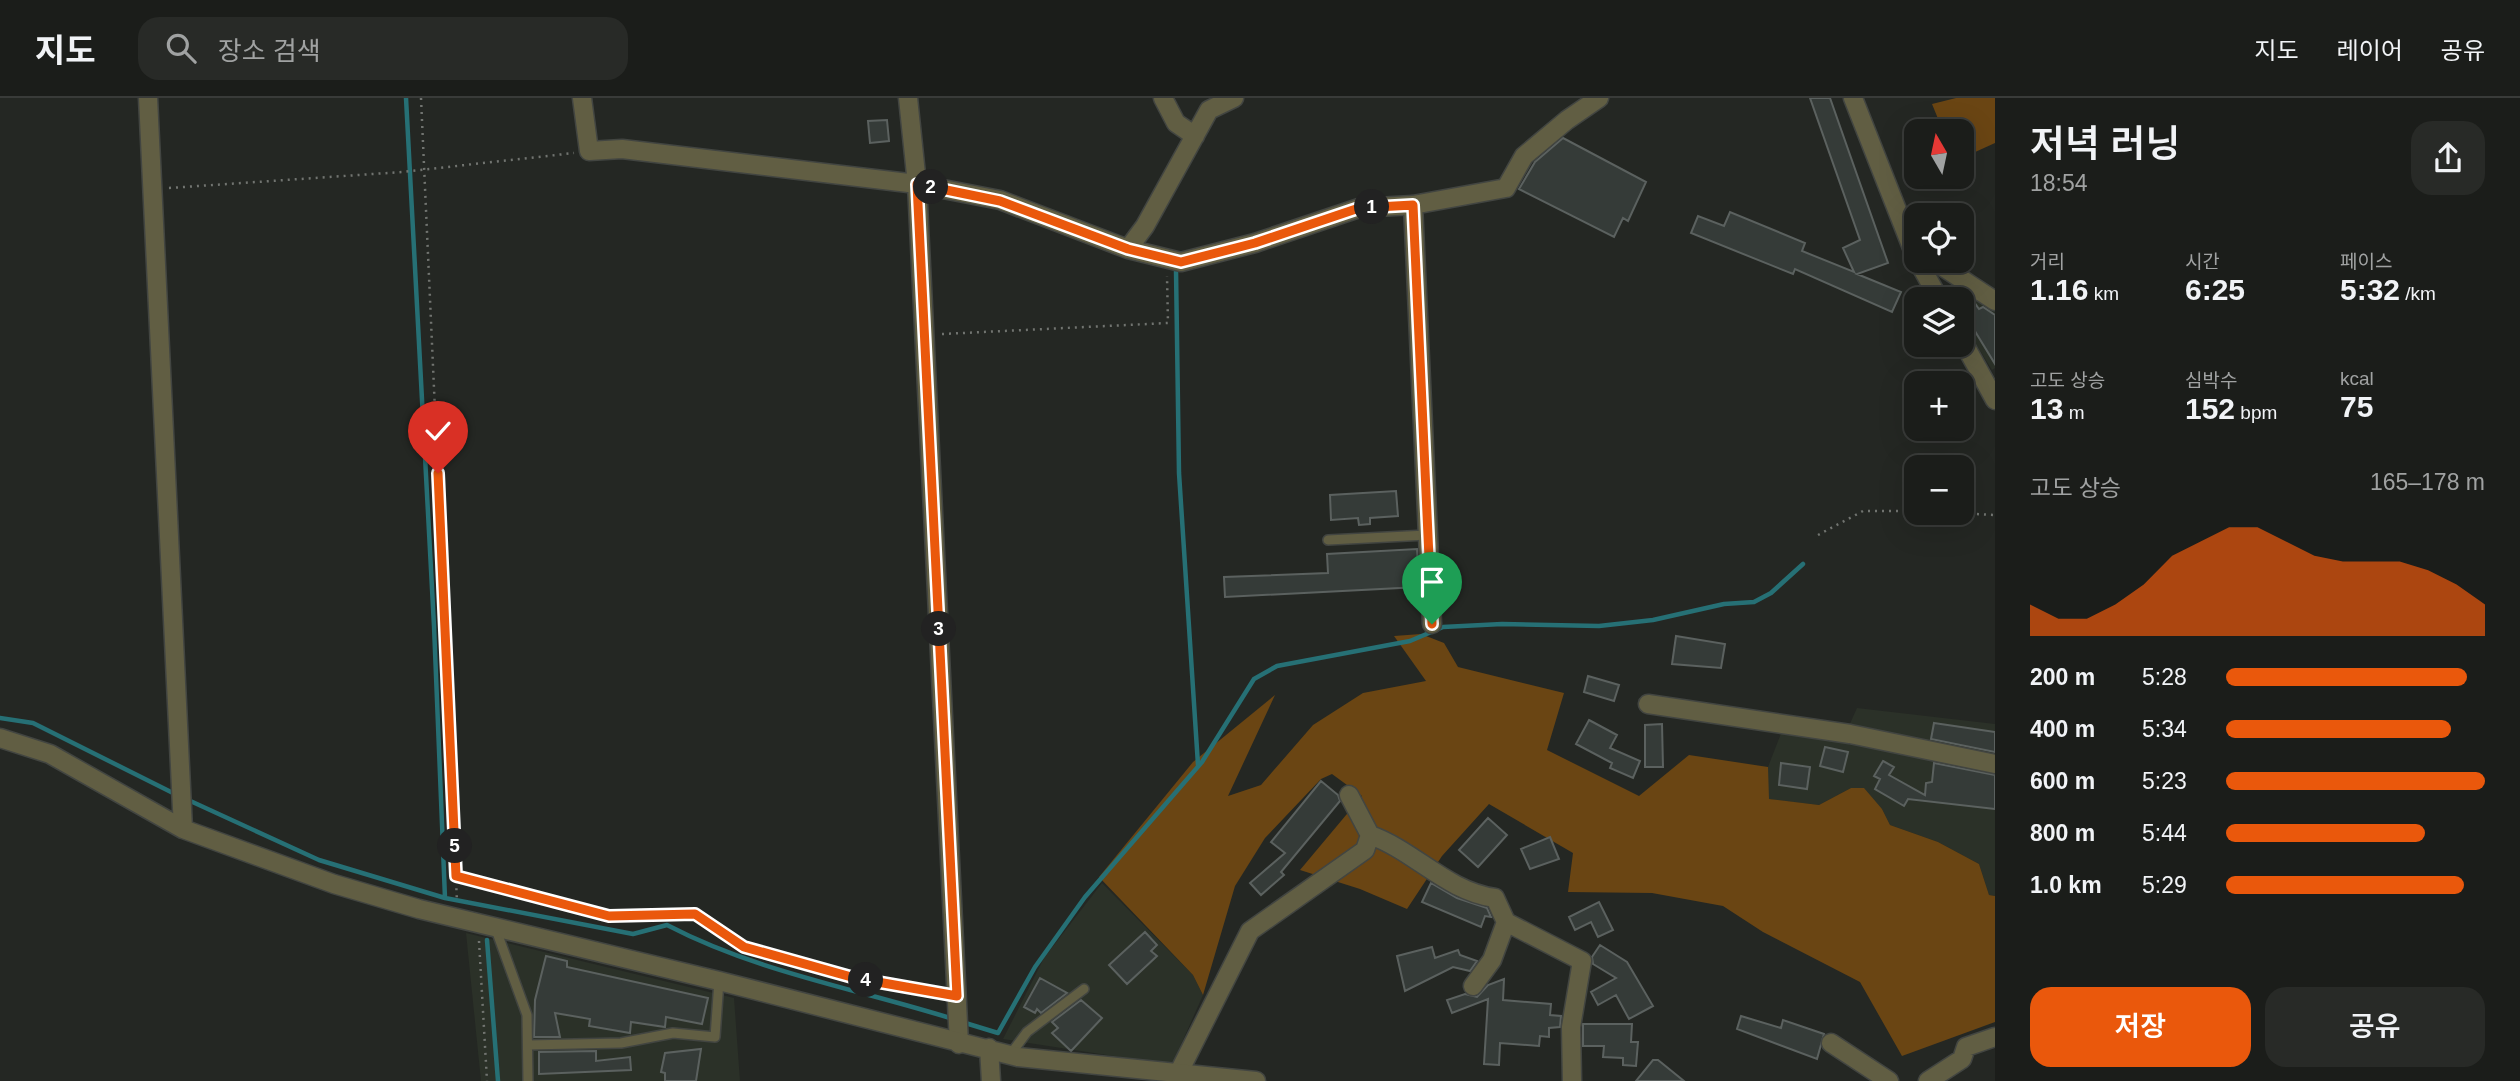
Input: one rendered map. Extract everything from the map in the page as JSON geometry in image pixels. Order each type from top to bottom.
[{"type":"street","points":[[148,98],[183,821]]},
{"type":"street","points":[[582,98],[589,151],[622,149],[917,184],[1000,201],[1128,249],[1181,262],[1255,243],[1359,208],[1413,205],[1506,187],[1524,156],[1567,120],[1599,98]]},
{"type":"street","points":[[908,98],[917,184],[958,1020]]},
{"type":"street","points":[[1163,98],[1176,123],[1195,136]]},
{"type":"street","points":[[1128,249],[1145,226],[1209,110],[1234,98]]},
{"type":"street","points":[[1853,98],[1904,226]]},
{"type":"street","points":[[1413,205],[1432,624]]},
{"type":"street","points":[[1952,273],[1995,301]]},
{"type":"street","points":[[1971,357],[1995,400]]},
{"type":"street","points":[[1648,704],[1850,734],[1995,764]]},
{"type":"street","points":[[0,738],[50,754],[183,821],[334,884],[486,925],[719,981],[958,1020],[989,1048],[1010,1055],[1256,1081]]},
{"type":"street","points":[[1349,795],[1370,835],[1392,843],[1446,881],[1472,895],[1495,898],[1506,922],[1582,961],[1571,1027],[1572,1081]]},
{"type":"street","points":[[1178,1074],[1250,931],[1366,850],[1370,835]]},
{"type":"street","points":[[1473,986],[1492,960],[1506,922]]},
{"type":"street","points":[[1928,1081],[1962,1059],[1966,1047],[1995,1037]]},
{"type":"street","points":[[1831,1043],[1889,1081]]},
{"type":"street","points":[[989,1048],[991,1081]]},
{"type":"lane","points":[[1328,540],[1427,535]]},
{"type":"lane","points":[[486,925],[527,1015],[528,1081]]},
{"type":"lane","points":[[528,1045],[621,1043],[674,1033],[715,1037],[719,981]]},
{"type":"lane","points":[[1010,1055],[1027,1031],[1084,989]]},
{"type":"path","points":[[421,98],[457,901]]},
{"type":"path","points":[[152,189],[402,172],[589,151]]},
{"type":"path","points":[[925,335],[1168,323],[1167,274]]},
{"type":"path","points":[[1818,535],[1863,511],[1904,512]]},
{"type":"path","points":[[1974,514],[1995,515]]},
{"type":"path","points":[[456,876],[609,916],[695,914],[744,947],[855,978],[958,1020]]},
{"type":"path","points":[[486,925],[487,1081]]},
{"type":"shaded area","points":[[1956,98],[1995,98],[1995,143],[1974,153],[1974,119],[1938,119],[1932,104]]},
{"type":"shaded area","points":[[1974,293],[1995,307],[1995,368],[1992,370],[1974,341]]},
{"type":"shaded area","points":[[1421,634],[1444,643],[1458,667],[1564,693],[1547,750],[1639,796],[1689,755],[1768,767],[1769,799],[1819,805],[1851,788],[1864,788],[1882,809],[1890,825],[1938,842],[1979,864],[1989,895],[1995,896],[1995,1022],[1902,1056],[1860,982],[1763,932],[1723,906],[1652,893],[1568,892],[1573,853],[1489,804],[1442,856],[1407,909],[1360,889],[1300,870],[1362,796],[1332,774],[1321,779],[1265,838],[1235,886],[1203,995],[1193,975],[1099,877],[1193,762],[1275,695],[1228,796],[1261,785],[1313,725],[1363,693],[1426,681],[1394,636]]},
{"type":"shaded area","points":[[1857,708],[1995,724],[1995,896],[1989,895],[1979,864],[1938,842],[1890,825],[1882,809],[1851,788],[1819,805],[1768,799],[1768,767],[1787,718],[1848,728]]},
{"type":"shaded area","points":[[1102,883],[1193,975],[1203,995],[1172,1065],[1003,1039],[1044,958]]},
{"type":"shaded area","points":[[466,933],[734,998],[740,1081],[481,1081]]},
{"type":"building","points":[[1810,98],[1830,98],[1888,263],[1857,274],[1901,292],[1892,312],[1795,269],[1793,274],[1691,233],[1698,216],[1724,226],[1730,212],[1805,243],[1802,251],[1854,272],[1843,248],[1860,240]]},
{"type":"building","points":[[887,120],[889,141],[870,143],[868,121]]},
{"type":"building","points":[[1563,138],[1646,182],[1628,221],[1623,218],[1614,237],[1519,189],[1535,162]]},
{"type":"building","points":[[1974,302],[1979,309],[1983,307],[1995,315],[1995,364],[1974,330]]},
{"type":"building","points":[[1396,491],[1398,516],[1370,518],[1370,524],[1359,525],[1358,518],[1331,520],[1330,495]]},
{"type":"building","points":[[1417,549],[1419,587],[1225,597],[1224,577],[1328,573],[1327,554]]},
{"type":"building","points":[[1676,636],[1725,644],[1721,668],[1672,664]]},
{"type":"building","points":[[1588,676],[1619,685],[1614,701],[1584,692]]},
{"type":"building","points":[[1589,720],[1617,735],[1610,748],[1640,761],[1633,778],[1610,768],[1612,763],[1576,744]]},
{"type":"building","points":[[1934,723],[1995,732],[1995,752],[1931,739]]},
{"type":"building","points":[[1662,724],[1663,767],[1645,767],[1645,725]]},
{"type":"building","points":[[1825,747],[1848,752],[1843,772],[1820,766]]},
{"type":"building","points":[[1883,761],[1894,767],[1889,775],[1925,795],[1926,783],[1932,782],[1934,763],[1995,775],[1995,809],[1908,799],[1904,806],[1875,789],[1880,779],[1874,776]]},
{"type":"building","points":[[1781,763],[1810,767],[1807,789],[1779,785]]},
{"type":"building","points":[[1321,781],[1338,795],[1340,801],[1281,872],[1284,875],[1261,895],[1250,883],[1285,853],[1271,842]]},
{"type":"building","points":[[1488,818],[1507,835],[1478,867],[1459,850]]},
{"type":"building","points":[[1550,837],[1559,859],[1530,869],[1521,849]]},
{"type":"building","points":[[1431,883],[1457,898],[1487,908],[1491,917],[1485,916],[1481,927],[1422,902]]},
{"type":"building","points":[[1599,902],[1613,930],[1598,937],[1591,922],[1575,930],[1569,917]]},
{"type":"building","points":[[1145,932],[1157,945],[1151,951],[1157,956],[1127,984],[1109,965]]},
{"type":"building","points":[[1600,945],[1627,962],[1653,1006],[1629,1019],[1616,995],[1598,1005],[1591,992],[1616,978],[1593,964],[1592,957]]},
{"type":"building","points":[[1432,947],[1435,958],[1458,950],[1460,955],[1477,961],[1470,971],[1453,967],[1405,991],[1397,956]]},
{"type":"building","points":[[546,956],[567,961],[567,967],[708,998],[702,1024],[666,1017],[665,1027],[631,1022],[630,1033],[589,1026],[590,1019],[555,1013],[560,1037],[534,1037],[535,1000]]},
{"type":"building","points":[[1040,978],[1067,993],[1041,1013],[1037,1009],[1035,1013],[1024,1007]]},
{"type":"building","points":[[1504,979],[1503,1000],[1551,1004],[1550,1015],[1561,1016],[1560,1027],[1549,1028],[1549,1037],[1540,1036],[1539,1046],[1500,1043],[1499,1065],[1484,1064],[1488,999],[1452,1013],[1447,1000],[1465,994],[1477,997],[1488,985]]},
{"type":"building","points":[[1081,1000],[1102,1018],[1071,1051],[1052,1033],[1058,1028],[1052,1022]]},
{"type":"building","points":[[1741,1016],[1781,1028],[1783,1020],[1824,1034],[1817,1059],[1737,1029]]},
{"type":"building","points":[[1583,1024],[1632,1024],[1631,1042],[1638,1042],[1636,1066],[1623,1065],[1623,1058],[1603,1057],[1604,1046],[1583,1046]]},
{"type":"building","points":[[701,1049],[696,1081],[665,1081],[665,1073],[661,1072],[665,1053]]},
{"type":"building","points":[[596,1051],[596,1061],[630,1057],[631,1070],[539,1074],[539,1052]]},
{"type":"building","points":[[1653,1060],[1658,1060],[1684,1081],[1636,1081]]},
{"type":"waterway","points":[[406,98],[434,626],[445,898]]},
{"type":"waterway","points":[[1176,270],[1179,473],[1198,765]]},
{"type":"waterway","points":[[962,1022],[998,1033],[1035,967],[1085,897],[1202,762],[1254,679],[1277,666],[1410,641],[1443,627],[1502,624],[1599,626],[1653,620],[1724,604],[1754,602],[1771,593],[1803,564]]},
{"type":"waterway","points":[[0,718],[33,723],[175,794]]},
{"type":"waterway","points":[[186,799],[319,860],[445,898],[633,934],[667,925],[701,941],[772,967],[953,1019]]},
{"type":"waterway","points":[[487,940],[498,1081]]},
{"type":"route","points":[[438,473],[456,876],[609,916],[695,914],[744,947],[855,978],[957,996],[917,184],[1000,201],[1128,249],[1181,262],[1255,243],[1359,208],[1413,205],[1432,624]]}]
